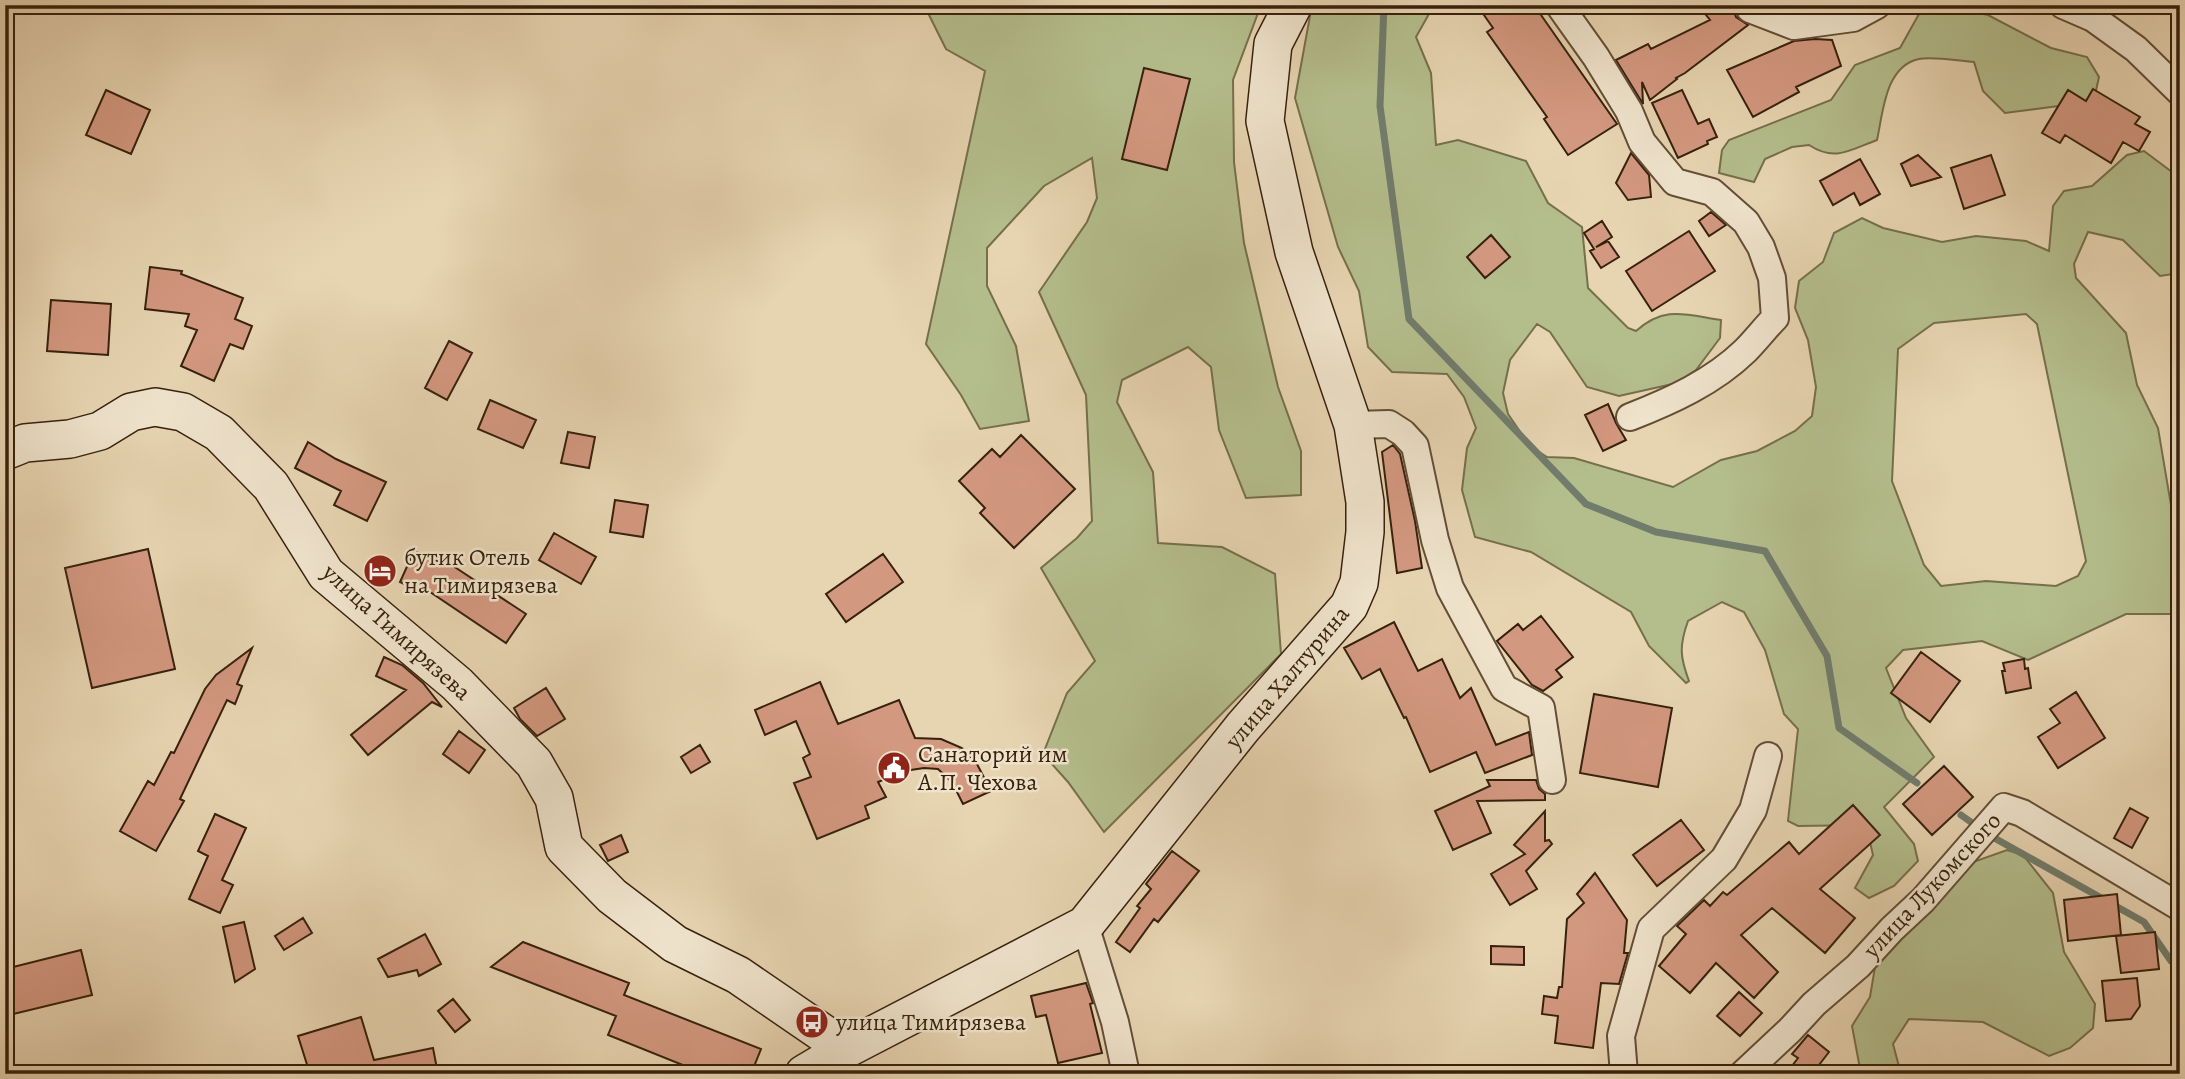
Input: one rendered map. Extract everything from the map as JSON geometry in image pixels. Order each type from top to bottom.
[{"type":"street","name":"улица Халтурина","points":[[804,1074],[846,1049],[1085,925],[1243,727],[1349,606],[1359,583],[1365,532],[1365,502],[1353,425],[1294,252],[1265,121],[1273,44],[1293,5]]},
{"type":"street","points":[[1559,5],[1596,57],[1629,111],[1642,142],[1675,182],[1712,192],[1746,222],[1761,247],[1772,278],[1775,317],[1744,352],[1709,379],[1671,401],[1630,417]]},
{"type":"street","points":[[1748,5],[1750,9],[1794,26],[1853,18],[1877,5]]},
{"type":"street","points":[[2063,5],[2093,18],[2136,49],[2180,92]]},
{"type":"street","name":"улица Тимирязева","points":[[5,451],[24,443],[70,439],[90,434],[131,412],[155,407],[183,412],[219,433],[271,486],[326,575],[457,684],[534,763],[554,798],[565,848],[612,897],[675,944],[738,975],[846,1049]]},
{"type":"street","points":[[1353,425],[1389,424],[1403,433],[1415,446],[1435,540],[1450,588],[1504,688],[1541,708],[1552,780]]},
{"type":"street","points":[[1624,1074],[1620,1036],[1650,929],[1724,859],[1753,810],[1768,756]]},
{"type":"street","name":"улица Лукомского","points":[[1743,1074],[1814,1004],[1858,966],[1923,900],[2004,807],[2022,813],[2180,907]]},
{"type":"street","points":[[1085,925],[1115,1022],[1126,1074]]},
{"type":"green space","points":[[924,5],[1261,5],[1233,80],[1234,162],[1244,243],[1278,387],[1301,451],[1301,495],[1246,498],[1219,430],[1211,367],[1188,347],[1122,380],[1117,402],[1153,472],[1158,543],[1222,547],[1275,574],[1281,654],[1104,832],[1068,782],[1043,754],[1067,693],[1095,661],[1041,568],[1077,538],[1092,521],[1086,395],[1039,292],[1087,222],[1097,198],[1092,158],[1044,186],[987,248],[987,286],[1016,346],[1029,421],[980,429],[961,395],[926,344],[985,71],[946,49]]},
{"type":"green space","points":[[1312,5],[1434,5],[1416,37],[1431,73],[1436,145],[1458,140],[1526,161],[1548,203],[1582,227],[1588,288],[1628,328],[1636,331],[1657,318],[1676,314],[1721,320],[1720,338],[1696,370],[1677,383],[1619,396],[1587,387],[1550,332],[1537,324],[1510,360],[1503,393],[1508,414],[1530,446],[1547,457],[1574,458],[1673,487],[1721,460],[1757,451],[1795,431],[1812,416],[1816,387],[1808,340],[1795,308],[1799,281],[1823,262],[1834,233],[1862,218],[1883,228],[1942,242],[1976,236],[2026,241],[2049,251],[2053,206],[2064,191],[2092,186],[2127,155],[2144,151],[2180,178],[2180,273],[2160,276],[2123,240],[2088,232],[2074,264],[2076,278],[2126,333],[2137,385],[2158,428],[2174,523],[2180,525],[2180,614],[2126,614],[2028,660],[1982,641],[1903,650],[1886,668],[1906,718],[1934,757],[1884,807],[1914,844],[1918,861],[1894,886],[1869,898],[1855,888],[1873,855],[1866,825],[1798,826],[1788,821],[1798,729],[1784,714],[1765,650],[1744,612],[1722,602],[1688,621],[1682,651],[1689,681],[1686,683],[1649,646],[1631,612],[1531,552],[1475,537],[1462,490],[1467,448],[1476,428],[1464,397],[1447,374],[1392,372],[1368,347],[1359,291],[1338,247],[1295,98]],"holes":[[[2026,314],[2037,324],[2086,561],[2078,576],[2056,586],[1986,581],[1941,586],[1924,565],[1892,481],[1898,349],[1934,323]]]},
{"type":"green space","points":[[1924,5],[1945,5],[1988,15],[2051,48],[2087,57],[2099,77],[2095,95],[2082,103],[2005,113],[1983,91],[1974,62],[1919,59],[1908,63],[1892,81],[1877,140],[1835,154],[1809,145],[1792,147],[1765,159],[1754,182],[1719,173],[1722,150],[1729,140],[1831,100],[1855,65],[1900,48]]},
{"type":"green space","points":[[2007,850],[2023,855],[2053,893],[2064,952],[2095,1004],[2093,1028],[2070,1048],[2049,1056],[1983,1022],[1909,1019],[1893,1044],[1901,1074],[1861,1074],[1852,1026],[1870,997],[1876,961],[1973,862]]},
{"type":"building","points":[[1477,5],[1534,5],[1617,124],[1568,155],[1544,119],[1547,117],[1487,32],[1493,28]]},
{"type":"building","points":[[1698,5],[1732,5],[1736,17],[1748,25],[1650,100],[1642,82],[1643,104],[1616,60],[1648,44],[1651,49],[1710,20]]},
{"type":"building","points":[[1832,40],[1841,66],[1796,87],[1799,92],[1753,117],[1727,70],[1794,41]]},
{"type":"building","points":[[1144,68],[1190,79],[1167,170],[1122,159]]},
{"type":"building","points":[[2093,89],[2140,117],[2135,124],[2150,132],[2139,151],[2123,142],[2111,163],[2065,135],[2060,143],[2042,133],[2068,90],[2086,101]]},
{"type":"building","points":[[106,90],[150,110],[131,154],[86,135]]},
{"type":"building","points":[[1682,90],[1698,124],[1709,119],[1717,137],[1678,158],[1652,103]]},
{"type":"building","points":[[1631,153],[1649,175],[1651,197],[1628,200],[1616,183]]},
{"type":"building","points":[[1918,155],[1941,177],[1911,186],[1901,164]]},
{"type":"building","points":[[1991,155],[2005,195],[1964,209],[1951,168]]},
{"type":"building","points":[[1860,159],[1880,194],[1860,205],[1854,193],[1833,205],[1820,181]]},
{"type":"building","points":[[1711,212],[1726,225],[1709,236],[1699,221]]},
{"type":"building","points":[[1602,221],[1612,237],[1596,247],[1608,241],[1619,257],[1601,268],[1590,251],[1594,249],[1584,233]]},
{"type":"building","points":[[1689,231],[1715,271],[1652,311],[1626,271]]},
{"type":"building","points":[[1491,235],[1510,257],[1485,278],[1467,257]]},
{"type":"building","points":[[150,267],[182,271],[181,274],[243,298],[235,319],[252,326],[243,349],[230,344],[214,381],[181,366],[197,330],[185,326],[189,314],[145,309]]},
{"type":"building","points":[[51,300],[111,304],[108,355],[47,351]]},
{"type":"building","points":[[449,341],[472,353],[447,400],[425,388]]},
{"type":"building","points":[[490,400],[536,420],[523,448],[478,429]]},
{"type":"building","points":[[1608,404],[1626,440],[1603,451],[1585,415]]},
{"type":"building","points":[[568,432],[595,437],[589,468],[561,463]]},
{"type":"building","points":[[1021,435],[1075,489],[1014,548],[980,513],[985,508],[959,481],[992,449],[1000,457]]},
{"type":"building","points":[[308,442],[336,459],[386,482],[367,521],[334,505],[341,491],[295,468]]},
{"type":"building","points":[[1393,445],[1400,454],[1422,568],[1397,573],[1382,452]]},
{"type":"building","points":[[615,500],[648,505],[643,537],[610,532]]},
{"type":"building","points":[[554,533],[596,557],[581,584],[539,560]]},
{"type":"building","points":[[148,549],[175,669],[92,688],[65,568]]},
{"type":"building","points":[[414,551],[445,564],[447,562],[526,614],[506,643],[427,590],[425,594],[400,582]]},
{"type":"building","points":[[883,554],[903,582],[846,622],[826,594]]},
{"type":"building","points":[[1541,616],[1573,657],[1556,670],[1562,677],[1543,691],[1532,685],[1497,641],[1518,624],[1523,630]]},
{"type":"building","points":[[1394,622],[1418,671],[1442,659],[1460,698],[1471,688],[1496,745],[1529,732],[1532,755],[1485,773],[1476,752],[1430,772],[1406,717],[1404,718],[1380,669],[1362,679],[1344,648]]},
{"type":"building","points":[[252,648],[237,684],[242,686],[235,704],[227,700],[180,799],[184,801],[156,851],[120,831],[148,781],[154,785],[171,752],[174,753],[205,689],[216,675]]},
{"type":"building","points":[[1921,652],[1960,681],[1930,722],[1891,693]]},
{"type":"building","points":[[384,657],[402,665],[423,683],[442,707],[432,702],[368,755],[351,735],[406,690],[376,676]]},
{"type":"building","points":[[2024,659],[2031,688],[2006,693],[2003,663]]},
{"type":"building","points":[[820,682],[838,724],[899,700],[915,738],[941,739],[962,748],[977,764],[991,791],[963,804],[952,782],[938,769],[904,771],[878,782],[886,797],[865,806],[869,818],[817,839],[794,783],[811,777],[803,758],[810,754],[796,721],[765,735],[755,710]]},
{"type":"building","points":[[546,688],[565,719],[537,736],[520,719],[514,708]]},
{"type":"building","points":[[2076,692],[2105,738],[2058,768],[2038,737],[2060,723],[2050,709]]},
{"type":"building","points":[[1594,694],[1672,708],[1658,787],[1580,773]]},
{"type":"building","points":[[459,731],[485,750],[469,773],[443,754]]},
{"type":"building","points":[[700,745],[710,762],[691,773],[681,757]]},
{"type":"building","points":[[1944,766],[1973,797],[1932,835],[1903,804]]},
{"type":"building","points":[[1487,780],[1536,780],[1539,789],[1545,794],[1545,800],[1477,801],[1491,833],[1453,850],[1435,811],[1490,786]]},
{"type":"building","points":[[1853,805],[1880,835],[1820,889],[1855,918],[1825,953],[1772,908],[1741,935],[1778,972],[1754,998],[1716,963],[1690,993],[1659,966],[1686,934],[1677,926],[1704,900],[1710,906],[1723,892],[1727,895],[1789,842],[1799,854]]},
{"type":"building","points":[[2130,808],[2148,818],[2132,848],[2114,838]]},
{"type":"building","points":[[1545,811],[1545,841],[1549,840],[1552,844],[1526,871],[1537,889],[1510,905],[1491,874],[1525,854],[1514,845]]},
{"type":"building","points":[[215,814],[246,828],[222,880],[233,885],[220,913],[189,899],[208,856],[198,851]]},
{"type":"building","points":[[1681,820],[1704,850],[1657,886],[1633,855]]},
{"type":"building","points":[[621,835],[628,852],[608,861],[600,845]]},
{"type":"building","points":[[1172,851],[1199,871],[1158,922],[1154,919],[1130,952],[1116,942],[1140,908],[1137,906],[1151,889],[1146,884]]},
{"type":"building","points":[[1595,873],[1627,920],[1624,953],[1628,953],[1619,984],[1601,983],[1593,1048],[1555,1043],[1558,1016],[1542,1014],[1544,996],[1557,998],[1559,987],[1562,987],[1567,919],[1584,903],[1577,894]]},
{"type":"building","points":[[2117,894],[2121,935],[2068,941],[2064,900]]},
{"type":"building","points":[[303,918],[312,933],[284,950],[275,936]]},
{"type":"building","points":[[244,922],[255,969],[235,982],[223,927]]},
{"type":"building","points":[[2155,932],[2159,969],[2121,973],[2116,936]]},
{"type":"building","points":[[425,934],[441,964],[419,976],[417,970],[388,977],[378,959]]},
{"type":"building","points":[[523,942],[629,983],[624,995],[761,1049],[751,1074],[705,1074],[608,1035],[616,1016],[491,967]]},
{"type":"building","points":[[1491,946],[1524,947],[1524,965],[1491,964]]},
{"type":"building","points":[[81,950],[92,995],[5,1016],[5,969]]},
{"type":"building","points":[[2137,978],[2140,1006],[2131,1019],[2106,1021],[2102,981]]},
{"type":"building","points":[[1086,983],[1093,1003],[1090,1004],[1102,1053],[1058,1063],[1046,1015],[1036,1017],[1031,996]]},
{"type":"building","points":[[1739,992],[1762,1013],[1740,1036],[1717,1016]]},
{"type":"building","points":[[453,999],[470,1020],[455,1032],[438,1011]]},
{"type":"building","points":[[361,1017],[374,1060],[433,1048],[438,1074],[310,1074],[298,1036]]},
{"type":"building","points":[[1808,1035],[1829,1052],[1812,1074],[1786,1074],[1798,1058],[1792,1054]]},
{"type":"waterway","points":[[1384,5],[1380,106],[1409,319],[1586,504],[1656,532],[1765,551],[1827,656],[1839,728],[1917,783]]},
{"type":"waterway","points":[[1961,815],[1989,835],[2144,922],[2171,961]]},
{"type":"place","name":"бутик Отель на Тимирязева","points":[[380,571]]},
{"type":"place","name":"Санаторий им А.П. Чехова","points":[[894,768]]},
{"type":"place","name":"улица Тимирязева","points":[[812,1022]]}]
